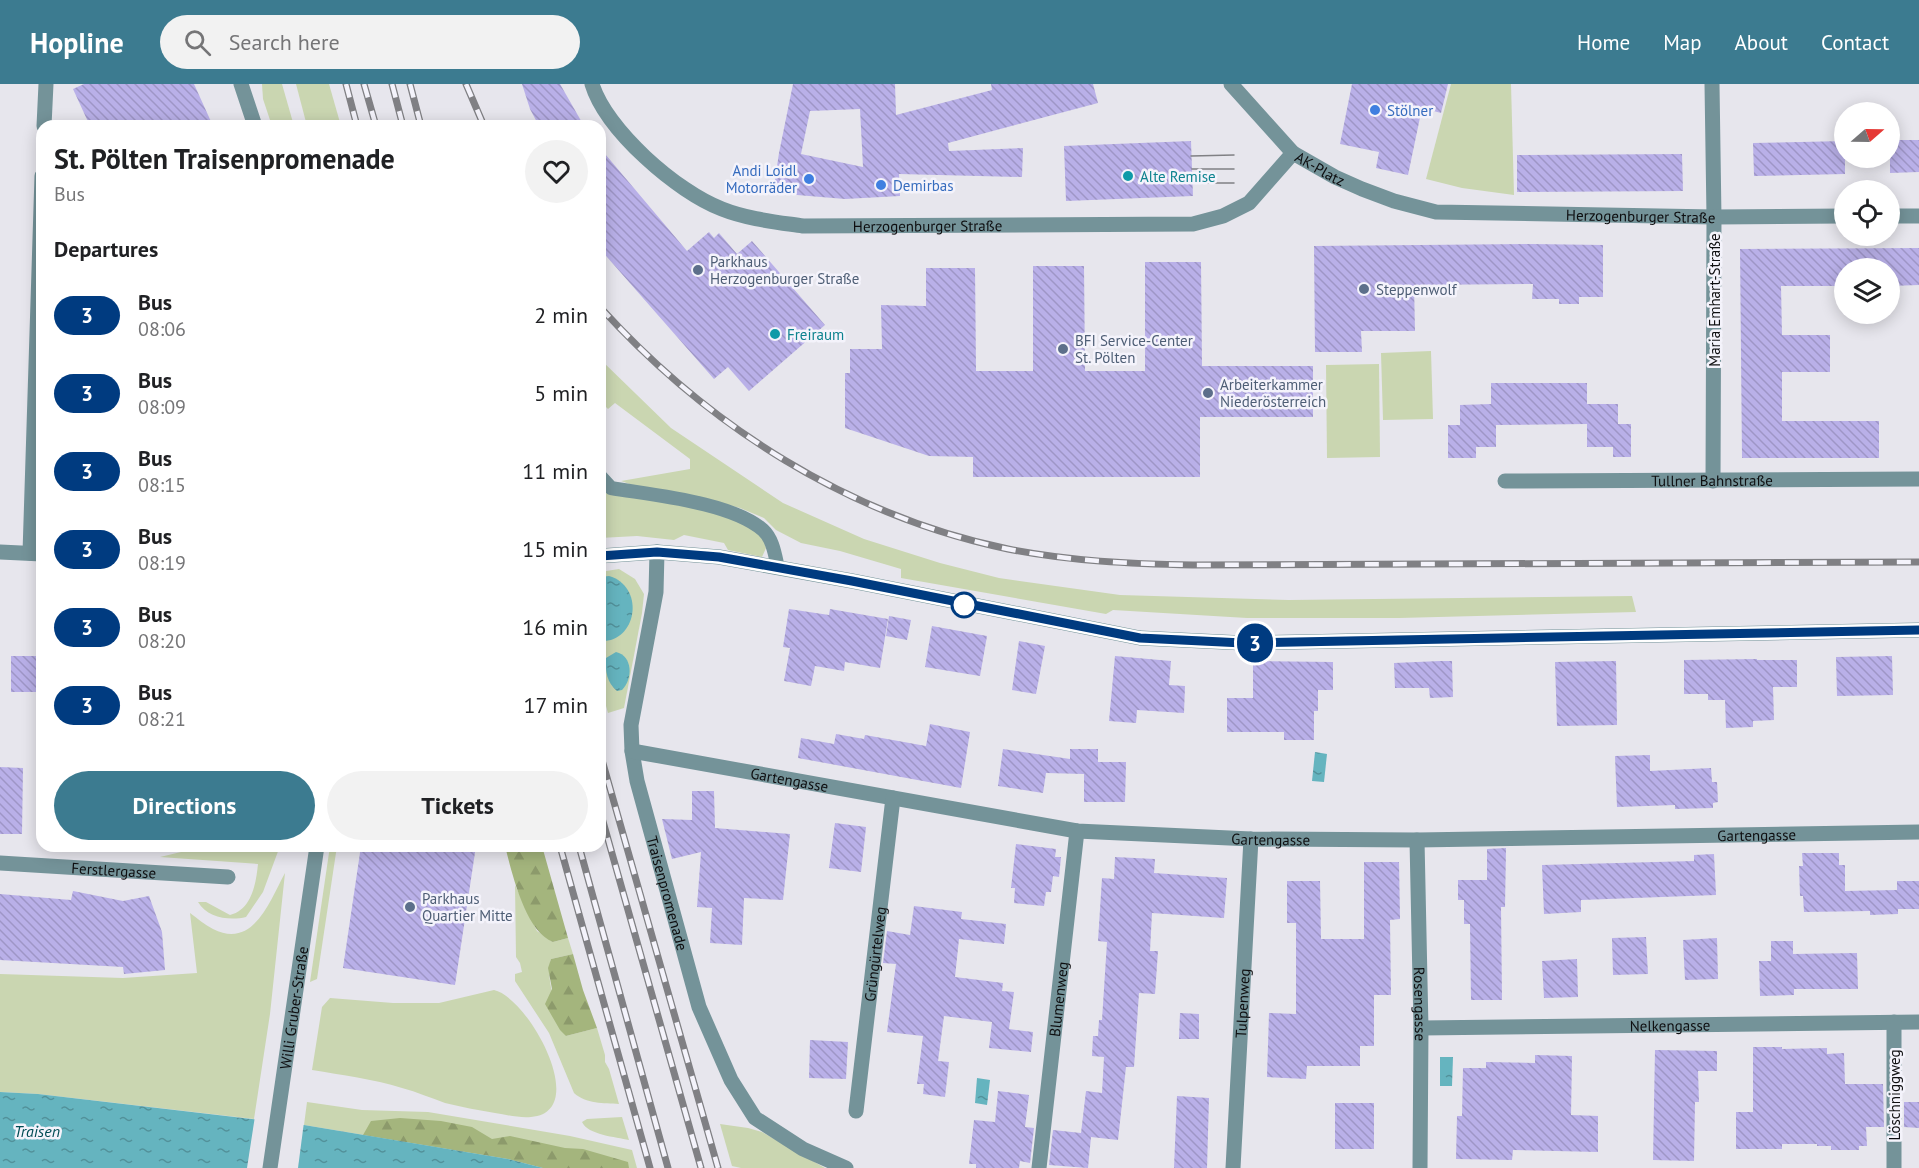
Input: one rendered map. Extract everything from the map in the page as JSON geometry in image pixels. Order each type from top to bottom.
[{"type":"street","points":[[44,120],[46,84]]},
{"type":"street","points":[[241,84],[252,120]]},
{"type":"street","name":"Herzogenburger Straße","points":[[592,84],[608,117],[619,130],[682,187],[721,209],[803,226],[1193,224],[1223,216],[1249,203],[1293,153]]},
{"type":"street","name":"AK-Platz","points":[[1231,84],[1293,153],[1335,177],[1362,189],[1394,201],[1436,212]]},
{"type":"street","name":"Maria Emhart-Straße","points":[[1712,84],[1713,481]]},
{"type":"street","name":"Herzogenburger Straße","points":[[1436,212],[1714,217],[1834,216]]},
{"type":"street","points":[[1900,216],[1919,216]]},
{"type":"street","name":"Tullner Bahnstraße","points":[[1505,481],[1919,479]]},
{"type":"street","points":[[0,552],[36,553]]},
{"type":"street","points":[[606,556],[657,552],[719,557],[1140,638],[1243,643],[1919,630]]},
{"type":"street","name":"Traisenpromenade","points":[[657,552],[656,592],[631,725],[632,751],[637,781],[699,1007],[731,1080],[755,1118],[803,1149],[846,1168]]},
{"type":"street","name":"Gartengasse","points":[[632,751],[1077,831],[1251,839],[1417,840],[1919,832]]},
{"type":"street","name":"Grüngürtelweg","points":[[856,1112],[893,798]]},
{"type":"street","name":"Blumenweg","points":[[1039,1168],[1077,831]]},
{"type":"street","name":"Tulpenweg","points":[[1233,1168],[1251,839]]},
{"type":"street","name":"Rosengasse","points":[[1417,840],[1421,1028],[1420,1168]]},
{"type":"street","name":"Willi Gruber-Straße","points":[[270,1168],[316,852]]},
{"type":"street","name":"Ferstlergasse","points":[[0,863],[228,878]]},
{"type":"street","name":"Löschniggweg","points":[[1894,1022],[1894,1168]]},
{"type":"street","name":"Nelkengasse","points":[[1421,1028],[1919,1022]]},
{"type":"lane","points":[[606,483],[611,488],[707,506],[738,515],[763,530],[773,546],[778,568]]},
{"type":"green space","points":[[262,84],[282,84],[292,120],[270,120],[263,99]]},
{"type":"green space","points":[[296,84],[329,84],[339,120],[305,120]]},
{"type":"green space","points":[[1451,84],[1511,84],[1514,195],[1462,188],[1426,179]]},
{"type":"green space","points":[[1431,351],[1433,419],[1383,420],[1381,353]]},
{"type":"green space","points":[[1379,364],[1380,457],[1327,458],[1326,365]]},
{"type":"green space","points":[[606,365],[671,428],[783,503],[864,539],[940,563],[999,578],[1120,595],[1289,600],[1632,596],[1636,612],[1399,618],[1247,618],[1113,610],[1106,614],[901,578],[901,569],[840,551],[801,543],[776,530],[764,518],[740,508],[695,496],[641,488],[621,481],[690,469],[690,459],[615,403],[608,409],[606,407]]},
{"type":"green space","points":[[606,491],[733,517],[762,535],[766,548],[762,557],[728,550],[724,543],[684,535],[674,540],[637,536],[606,538]]},
{"type":"green space","points":[[619,569],[635,579],[644,594],[624,708],[608,713],[606,706],[606,571]]},
{"type":"green space","points":[[181,852],[278,852],[263,892],[246,917],[233,919],[213,915],[198,902],[206,902],[230,915],[237,912],[243,908],[252,895],[258,864],[160,857]]},
{"type":"green space","points":[[329,852],[336,852],[317,979],[310,982]]},
{"type":"green space","points":[[507,852],[544,852],[568,938],[553,942],[543,936],[527,914]]},
{"type":"green space","points":[[285,873],[270,1014],[254,1119],[38,1094],[0,1092],[0,974],[123,978],[197,973],[190,913],[213,929],[227,934],[239,933],[250,928],[259,919]]},
{"type":"green space","points":[[515,885],[537,931],[553,942],[568,938],[573,954],[551,959],[549,968],[554,998],[566,1036],[597,1028],[619,1104],[590,1101],[574,1093],[549,1033],[515,981],[515,974],[522,972],[516,957]]},
{"type":"green space","points":[[573,954],[597,1028],[566,1036],[545,1004],[552,989],[548,968],[551,959]]},
{"type":"green space","points":[[494,990],[508,997],[523,1012],[537,1032],[548,1054],[555,1076],[556,1096],[548,1110],[531,1117],[508,1115],[445,1103],[380,1082],[312,1070],[322,1007],[330,998],[393,1003],[439,1003]]},
{"type":"green space","points":[[307,1102],[362,1110],[428,1112],[570,1136],[632,1150],[637,1168],[543,1168],[508,1159],[304,1125]]},
{"type":"green space","points":[[622,1117],[629,1140],[596,1133],[582,1122],[587,1119]]},
{"type":"green space","points":[[400,1118],[441,1121],[472,1127],[492,1139],[510,1136],[565,1148],[583,1149],[628,1162],[629,1168],[543,1168],[508,1159],[363,1135],[371,1121]]},
{"type":"green space","points":[[720,1124],[762,1132],[825,1168],[741,1168],[732,1166]]},
{"type":"water","points":[[606,576],[620,582],[628,590],[632,600],[632,611],[630,622],[624,631],[616,638],[606,641]]},
{"type":"water","points":[[616,652],[626,658],[630,668],[626,685],[622,690],[617,691],[607,676],[606,668],[606,658]]},
{"type":"water","points":[[1315,752],[1327,754],[1324,782],[1312,781]]},
{"type":"water","points":[[1440,1057],[1453,1057],[1452,1086],[1440,1086]]},
{"type":"water","points":[[977,1078],[990,1080],[987,1105],[975,1103]]},
{"type":"water","name":"Traisen","points":[[0,1092],[38,1094],[304,1125],[508,1159],[543,1168],[0,1168]]},
{"type":"pier","points":[[255,1116],[304,1122],[298,1168],[247,1168]]},
{"type":"building","points":[[84,84],[194,84],[210,120],[87,120],[73,89]]},
{"type":"building","points":[[522,84],[560,84],[581,120],[536,120]]},
{"type":"building","points":[[793,84],[895,84],[896,115],[992,90],[991,84],[1093,84],[1098,103],[948,143],[949,151],[1023,148],[1022,177],[899,174],[900,196],[845,199],[773,193]],"holes":[[[860,109],[863,167],[801,154],[810,111]]]},
{"type":"building","points":[[1352,84],[1448,84],[1441,113],[1422,108],[1408,175],[1376,168],[1379,152],[1340,144]]},
{"type":"building","points":[[1900,140],[1919,140],[1919,172],[1890,173],[1890,168],[1900,168]]},
{"type":"building","name":"Alte Remise","points":[[1191,141],[1193,196],[1066,201],[1064,146]]},
{"type":"building","points":[[1834,141],[1834,168],[1845,168],[1845,174],[1754,176],[1753,143]]},
{"type":"building","points":[[1682,154],[1683,191],[1517,192],[1517,155]]},
{"type":"building","name":"Parkhaus Herzogenburger Straße","points":[[606,155],[687,251],[709,232],[714,238],[719,233],[737,254],[752,241],[825,325],[749,391],[728,367],[714,379],[606,256]]},
{"type":"building","points":[[1603,245],[1603,297],[1579,297],[1579,304],[1559,304],[1559,299],[1532,299],[1533,284],[1414,285],[1415,331],[1361,331],[1362,352],[1315,352],[1314,246]]},
{"type":"building","points":[[1919,248],[1919,285],[1900,286],[1900,258],[1834,258],[1834,286],[1781,286],[1782,335],[1830,335],[1830,372],[1782,372],[1782,421],[1879,421],[1879,458],[1742,458],[1740,249]]},
{"type":"building","points":[[1145,262],[1201,262],[1202,366],[1313,366],[1313,417],[1200,417],[1200,477],[973,477],[973,457],[929,456],[845,428],[845,373],[850,373],[850,349],[882,349],[881,305],[926,306],[926,268],[975,268],[976,371],[1033,371],[1033,266],[1084,266],[1085,371],[1145,371]]},
{"type":"building","points":[[1491,383],[1587,383],[1587,404],[1618,404],[1618,424],[1631,424],[1631,457],[1613,457],[1613,447],[1587,447],[1587,424],[1496,425],[1496,447],[1476,447],[1476,458],[1448,458],[1448,425],[1460,425],[1460,405],[1491,404]]},
{"type":"building","points":[[789,609],[829,615],[830,609],[888,619],[880,668],[845,662],[844,671],[815,666],[811,686],[784,681],[790,648],[783,647]]},
{"type":"building","points":[[889,616],[911,620],[907,640],[886,636]]},
{"type":"building","points":[[932,626],[987,636],[980,676],[925,667]]},
{"type":"building","points":[[1019,641],[1045,646],[1036,694],[1012,690]]},
{"type":"building","points":[[11,656],[36,656],[36,692],[11,692]]},
{"type":"building","points":[[1115,656],[1171,661],[1169,685],[1185,686],[1184,713],[1137,710],[1136,723],[1109,721]]},
{"type":"building","points":[[1892,656],[1893,695],[1837,696],[1836,657]]},
{"type":"building","points":[[1684,660],[1797,660],[1797,687],[1773,687],[1774,720],[1753,721],[1753,727],[1726,728],[1725,700],[1708,700],[1708,694],[1684,694]]},
{"type":"building","points":[[1253,661],[1333,662],[1333,690],[1318,690],[1318,711],[1314,711],[1314,740],[1284,740],[1284,732],[1227,732],[1227,698],[1253,698]]},
{"type":"building","points":[[1452,661],[1453,697],[1430,698],[1429,688],[1395,688],[1394,663]]},
{"type":"building","points":[[1616,661],[1617,725],[1557,726],[1555,662]]},
{"type":"building","points":[[930,724],[970,732],[961,788],[798,758],[801,738],[834,744],[836,734],[864,739],[865,735],[926,746]]},
{"type":"building","points":[[1003,749],[1070,759],[1070,749],[1098,749],[1098,762],[1126,762],[1125,802],[1084,802],[1084,774],[1046,773],[1043,793],[998,786]]},
{"type":"building","points":[[1650,755],[1650,771],[1711,768],[1712,782],[1717,782],[1718,802],[1713,803],[1713,808],[1675,809],[1675,805],[1617,807],[1615,756]]},
{"type":"building","points":[[0,767],[23,768],[22,834],[0,834]]},
{"type":"building","points":[[692,791],[714,791],[715,828],[790,834],[783,900],[744,898],[742,945],[710,943],[712,908],[697,907],[701,852],[672,859],[662,819],[692,820]]},
{"type":"building","points":[[835,823],[866,827],[861,872],[829,868]]},
{"type":"building","points":[[1016,844],[1056,849],[1055,857],[1061,857],[1059,877],[1053,876],[1051,892],[1046,892],[1044,906],[1014,903],[1015,888],[1011,888]]},
{"type":"building","points":[[1506,848],[1505,907],[1501,907],[1502,1000],[1471,1000],[1470,924],[1464,924],[1464,900],[1458,900],[1458,880],[1487,880],[1487,849]]},
{"type":"building","name":"Parkhaus Quartier Mitte","points":[[360,852],[475,852],[455,985],[343,968]]},
{"type":"building","points":[[1802,853],[1839,853],[1839,865],[1845,865],[1845,891],[1897,890],[1897,881],[1919,881],[1919,909],[1898,909],[1898,914],[1870,915],[1870,911],[1804,912],[1803,896],[1800,896],[1799,866],[1803,866]]},
{"type":"building","points":[[1714,854],[1716,895],[1581,900],[1581,912],[1544,914],[1542,865],[1694,861],[1694,855]]},
{"type":"building","points":[[1115,857],[1155,859],[1154,873],[1227,878],[1224,918],[1152,913],[1150,951],[1158,951],[1155,994],[1139,993],[1134,1067],[1126,1067],[1118,1140],[1091,1137],[1088,1168],[1049,1165],[1053,1130],[1081,1133],[1086,1091],[1102,1093],[1104,1057],[1092,1056],[1093,1036],[1098,1036],[1099,1020],[1102,1020],[1107,942],[1098,941],[1102,878],[1114,879]]},
{"type":"building","points":[[1364,862],[1399,862],[1400,919],[1390,920],[1391,995],[1374,995],[1374,1046],[1360,1046],[1360,1066],[1307,1066],[1306,1079],[1267,1077],[1269,1013],[1296,1014],[1296,923],[1287,923],[1287,881],[1320,881],[1321,939],[1364,939]]},
{"type":"building","points":[[73,891],[123,901],[149,896],[162,932],[165,970],[124,974],[123,967],[0,960],[0,894],[71,900]]},
{"type":"building","points":[[914,906],[962,912],[961,919],[1006,924],[1004,944],[959,939],[955,977],[1003,983],[1002,991],[1014,992],[1009,1029],[1033,1032],[1031,1052],[989,1048],[992,1022],[944,1016],[938,1061],[949,1062],[945,1097],[923,1094],[924,1084],[917,1084],[923,1036],[887,1032],[896,964],[883,963],[887,931],[910,935]]},
{"type":"building","points":[[1646,937],[1648,974],[1613,975],[1612,938]]},
{"type":"building","points":[[1717,938],[1718,979],[1685,980],[1683,940]]},
{"type":"building","points":[[1771,941],[1793,941],[1793,954],[1857,953],[1858,989],[1794,989],[1794,995],[1760,996],[1759,961],[1771,961]]},
{"type":"building","points":[[1577,959],[1578,997],[1544,998],[1542,961]]},
{"type":"building","points":[[1180,1013],[1199,1014],[1199,1039],[1179,1039]]},
{"type":"building","points":[[810,1040],[848,1042],[846,1079],[809,1078]]},
{"type":"building","points":[[1753,1047],[1827,1048],[1827,1054],[1844,1053],[1845,1084],[1883,1084],[1884,1127],[1866,1127],[1867,1146],[1859,1146],[1859,1150],[1831,1150],[1831,1146],[1817,1146],[1817,1144],[1782,1144],[1782,1149],[1736,1149],[1736,1112],[1753,1112]]},
{"type":"building","points":[[1655,1050],[1717,1051],[1717,1071],[1698,1071],[1699,1102],[1695,1102],[1694,1161],[1653,1160]]},
{"type":"building","points":[[1535,1055],[1572,1056],[1571,1115],[1598,1116],[1598,1152],[1513,1150],[1512,1160],[1456,1159],[1457,1116],[1462,1116],[1463,1068],[1486,1068],[1486,1062],[1535,1063]]},
{"type":"building","points":[[998,1091],[1029,1095],[1025,1127],[1034,1128],[1030,1163],[1020,1161],[1019,1168],[976,1168],[976,1164],[969,1164],[974,1120],[995,1122]]},
{"type":"building","points":[[1177,1096],[1209,1098],[1207,1168],[1174,1168]]},
{"type":"building","points":[[1904,1102],[1919,1102],[1919,1128],[1904,1127]]},
{"type":"building","points":[[1335,1103],[1374,1103],[1374,1149],[1335,1149]]},
{"type":"tram line","points":[[1191,156],[1234,155]]},
{"type":"tram line","points":[[1192,169],[1234,169]]},
{"type":"tram line","points":[[1192,183],[1234,183]]},
{"type":"railway","points":[[346,84],[355,120]]},
{"type":"railway","points":[[364,84],[374,120]]},
{"type":"railway","points":[[392,84],[401,120]]},
{"type":"railway","points":[[410,84],[419,120]]},
{"type":"railway","points":[[466,84],[481,120]]},
{"type":"railway","points":[[606,313],[642,350],[687,390],[735,427],[785,460],[838,489],[892,514],[949,534],[1008,549],[1100,561],[1193,565],[1919,562]]},
{"type":"railway","points":[[606,774],[718,1168]]},
{"type":"railway","points":[[606,832],[701,1168]]},
{"type":"railway","points":[[562,852],[650,1168]]},
{"type":"railway","points":[[581,852],[668,1168]]},
{"type":"bus line","name":"3","points":[[606,555],[657,552],[719,557],[1140,638],[1243,643],[1919,630]]},
{"type":"place","name":"Stölner","points":[[1375,110]]},
{"type":"place","name":"Alte Remise","points":[[1128,176]]},
{"type":"place","name":"Andi Loidl Motorräder","points":[[809,179]]},
{"type":"place","name":"Demirbas","points":[[881,185]]},
{"type":"place","name":"Parkhaus Herzogenburger Straße","points":[[698,270]]},
{"type":"place","name":"Steppenwolf","points":[[1364,289]]},
{"type":"place","name":"Freiraum","points":[[775,334]]},
{"type":"place","name":"BFI Service-Center St. Pölten","points":[[1063,349]]},
{"type":"place","name":"Arbeiterkammer Niederösterreich","points":[[1208,393]]},
{"type":"place","name":"Parkhaus Quartier Mitte","points":[[410,907]]}]
